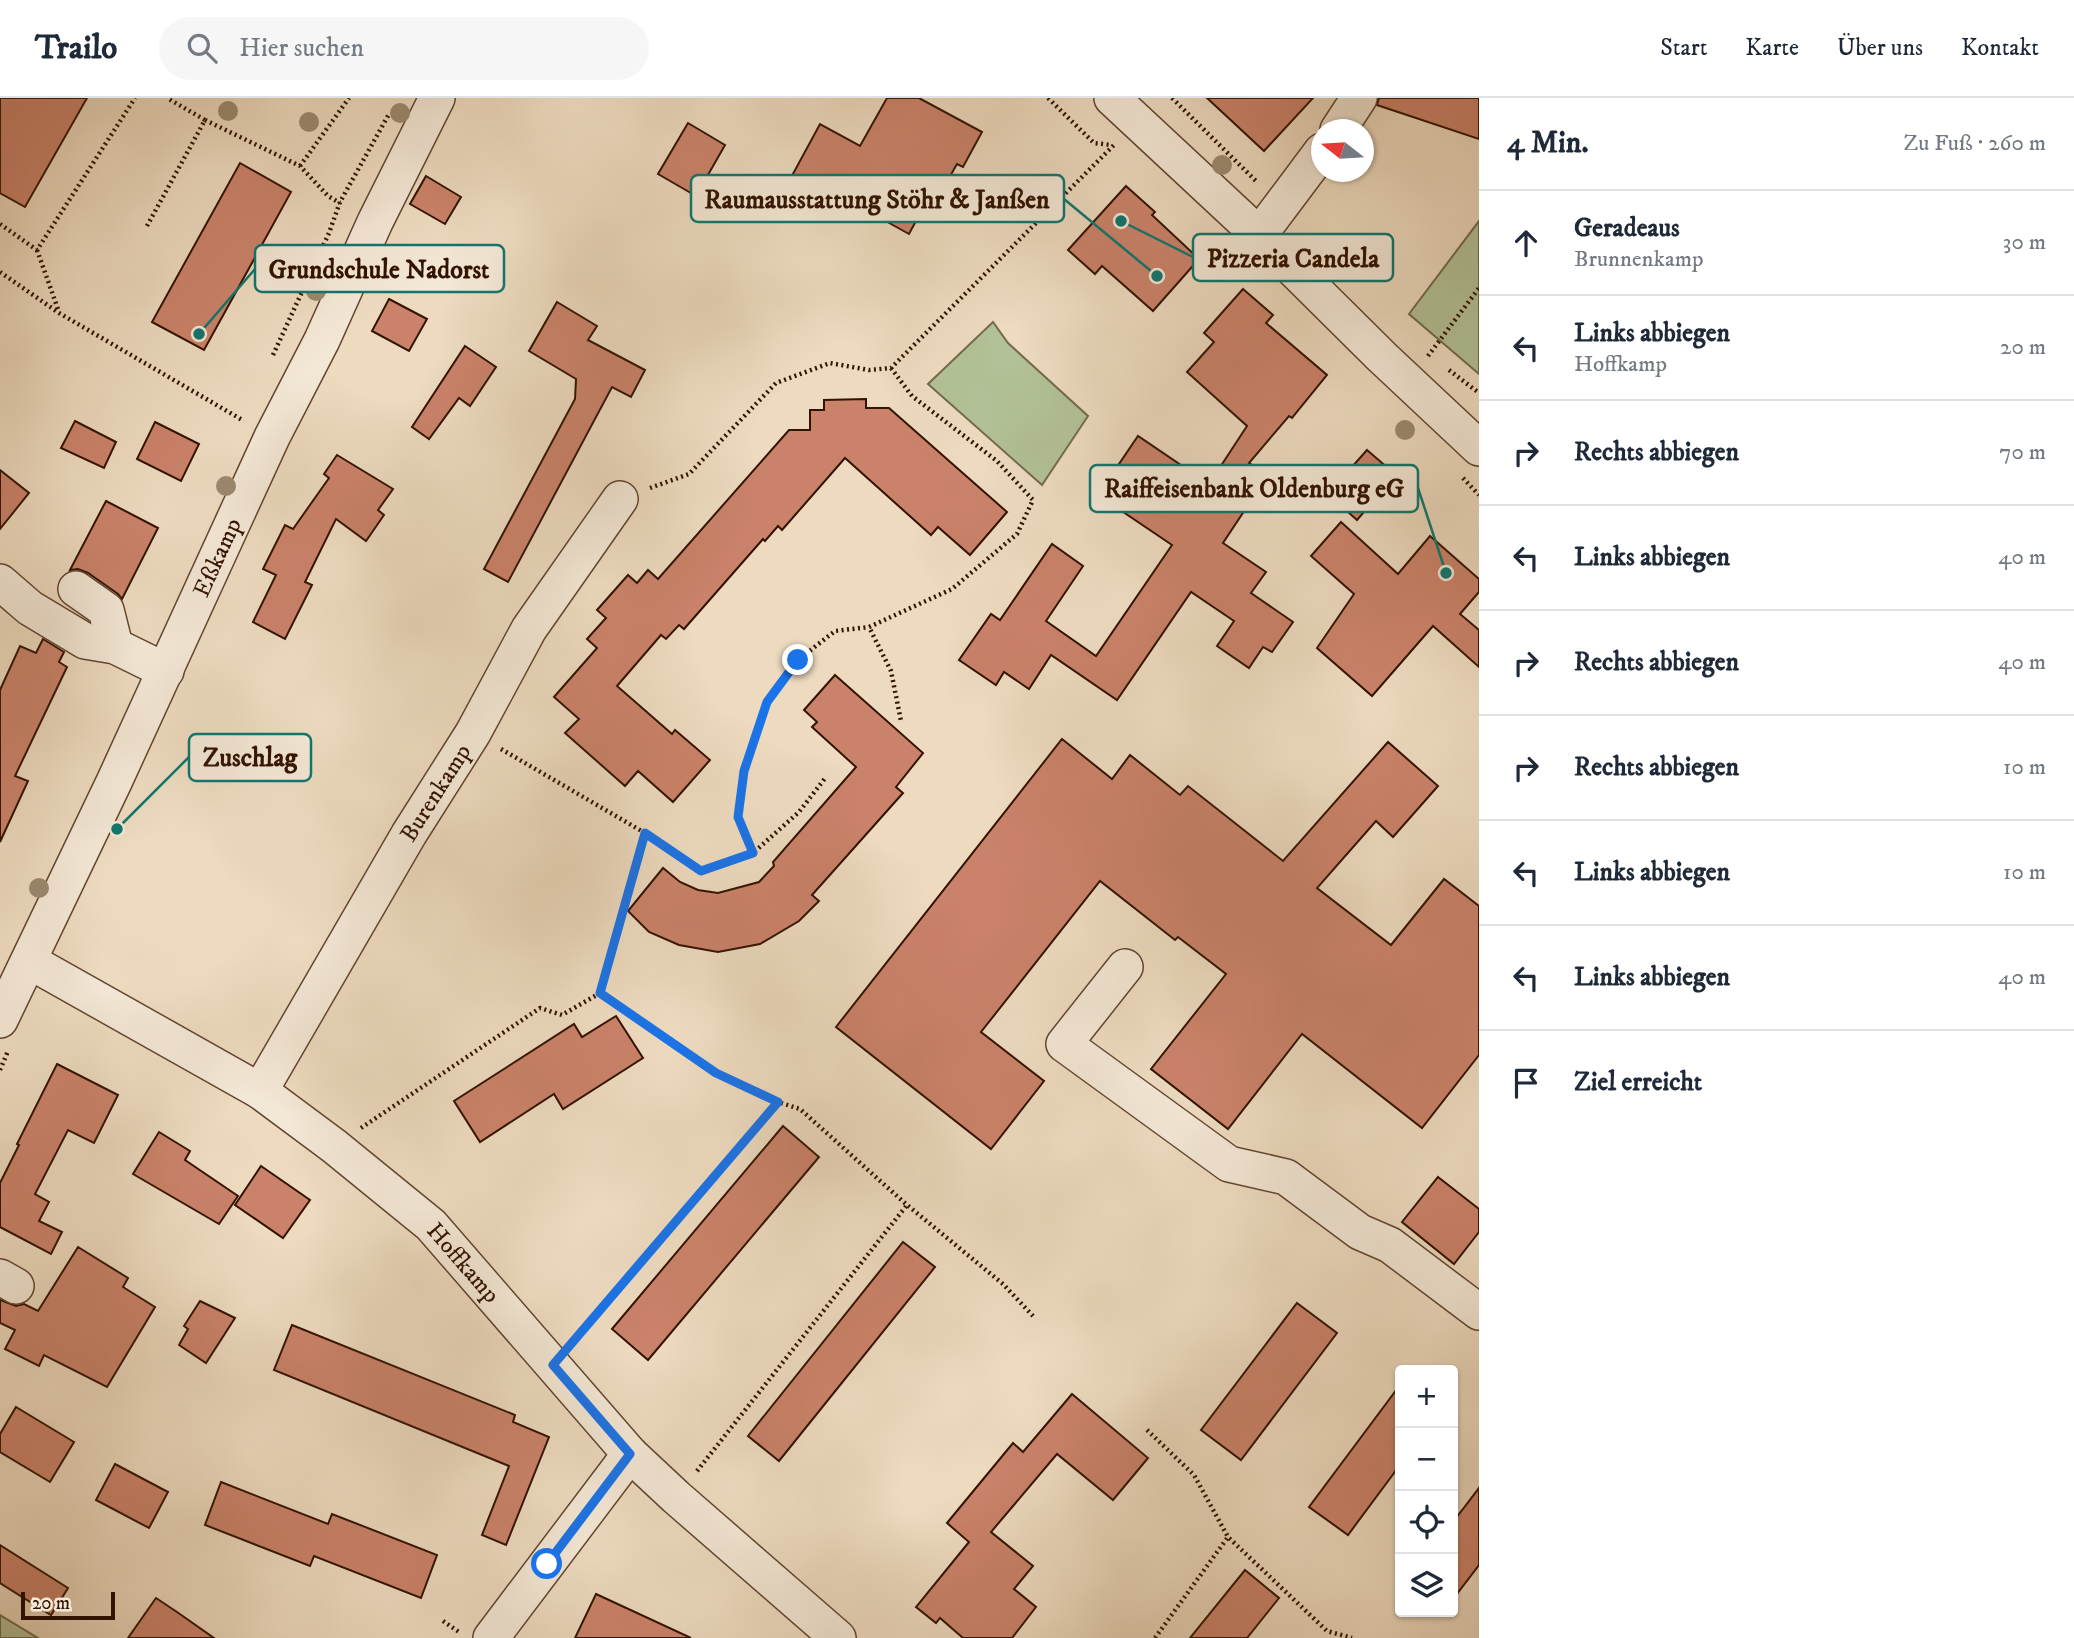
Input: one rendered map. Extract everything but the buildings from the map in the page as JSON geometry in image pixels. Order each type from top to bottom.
[{"type":"street","name":"Eßkamp","points":[[0,1020],[166,671],[272,437],[322,340],[375,222],[437,98]]},
{"type":"street","points":[[1112,98],[1259,235],[1479,448]]},
{"type":"street","points":[[1345,119],[1359,98]]},
{"type":"street","points":[[1259,235],[1311,165]]},
{"type":"street","name":"Burenkamp","points":[[260,1091],[409,834],[473,733],[529,629],[620,499]]},
{"type":"street","points":[[0,582],[30,608],[85,641],[115,646],[166,671]]},
{"type":"street","points":[[76,589],[106,610],[115,646]]},
{"type":"street","name":"Hoffkamp","points":[[29,961],[260,1091],[334,1146],[431,1225],[630,1454],[838,1638]]},
{"type":"street","points":[[1125,967],[1064,1044],[1229,1164],[1286,1177],[1360,1232],[1390,1245],[1479,1312]]},
{"type":"street","points":[[491,1638],[630,1454]]},
{"type":"path","points":[[37,250],[135,98]]},
{"type":"path","points":[[166,98],[300,166],[328,196],[375,222]]},
{"type":"path","points":[[300,166],[349,98]]},
{"type":"path","points":[[147,226],[205,120]]},
{"type":"path","points":[[620,499],[689,474],[776,383],[830,363],[869,370],[891,369],[1139,123]]},
{"type":"path","points":[[0,224],[37,250],[59,313]]},
{"type":"path","points":[[0,272],[59,313],[272,437]]},
{"type":"path","points":[[1409,382],[1479,288]]},
{"type":"path","points":[[753,853],[738,817],[744,771],[767,702],[798,660],[835,631],[869,627],[952,589],[1017,534],[1033,500],[997,461],[912,396],[891,369]]},
{"type":"path","points":[[869,627],[891,671],[901,721]]},
{"type":"path","points":[[473,733],[645,833],[701,871],[753,853],[799,812],[826,777]]},
{"type":"path","points":[[334,1146],[540,1008],[562,1016],[600,993],[645,833]]},
{"type":"path","points":[[600,993],[716,1073],[778,1102],[800,1109],[907,1205],[1003,1284],[1033,1316]]},
{"type":"path","points":[[553,1365],[778,1102]]},
{"type":"path","points":[[676,1497],[907,1205]]},
{"type":"path","points":[[1147,1430],[1194,1475],[1228,1537],[1327,1631],[1352,1638]]},
{"type":"path","points":[[1155,1638],[1228,1537]]},
{"type":"path","points":[[443,1621],[469,1638]]},
{"type":"green space","points":[[1479,221],[1479,374],[1409,314]]},
{"type":"green space","points":[[993,322],[1008,343],[1088,416],[1042,485],[928,384]]},
{"type":"green space","points":[[0,1615],[38,1638],[0,1638]]},
{"type":"place","name":"Pizzeria Candela","points":[[1121,221]]},
{"type":"place","name":"Raumausstattung Stöhr & Janßen","points":[[1157,276]]},
{"type":"place","name":"Grundschule Nadorst","points":[[199,334]]},
{"type":"place","name":"Raiffeisenbank Oldenburg eG","points":[[1446,573]]},
{"type":"place","name":"Zuschlag","points":[[117,829]]},
{"type":"route","points":[[547,1564],[630,1454],[553,1365],[778,1102],[716,1073],[600,993],[645,833],[701,871],[753,853],[738,817],[744,771],[767,702],[798,660]]}]
